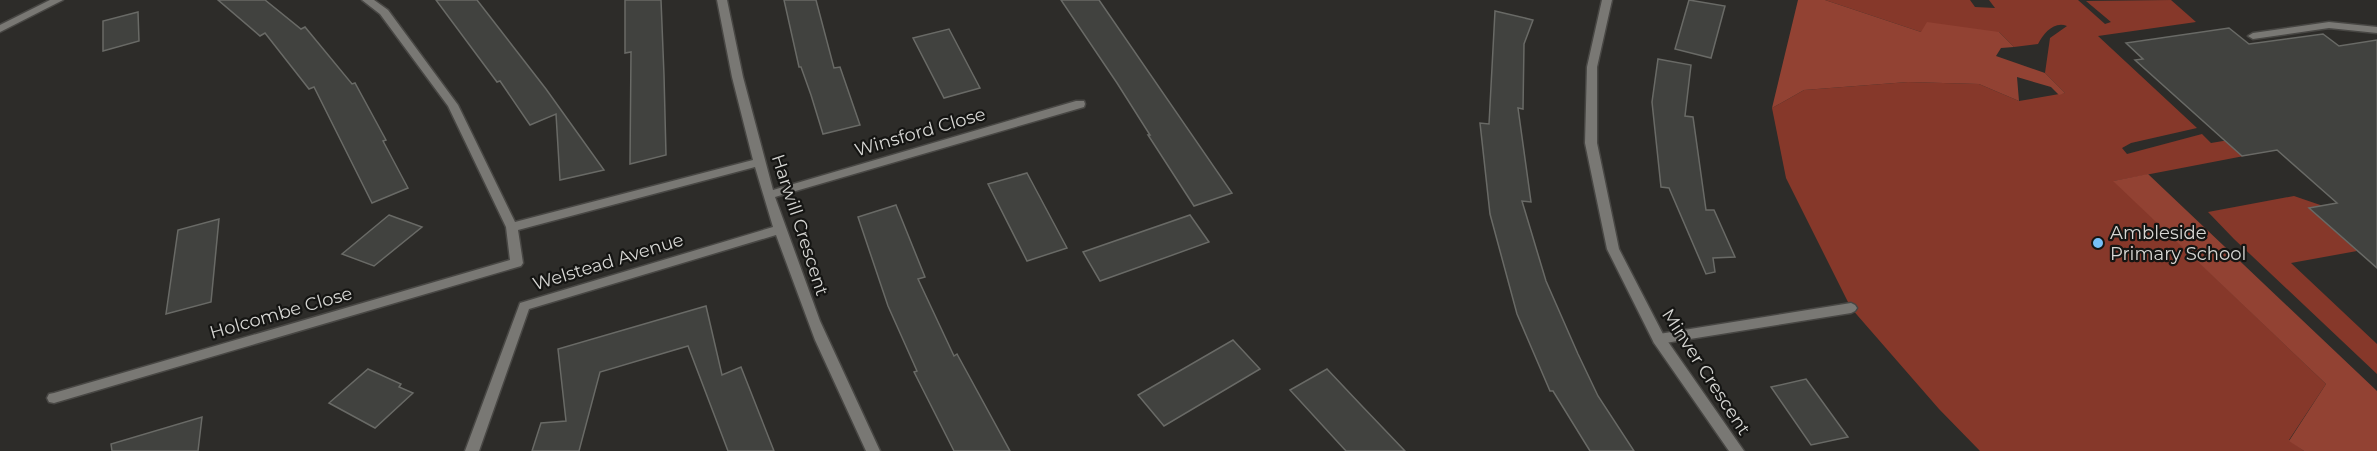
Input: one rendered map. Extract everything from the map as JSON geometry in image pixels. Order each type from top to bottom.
[{"type":"street","points":[[0,29],[58,0]]},
{"type":"street","name":"Welstead Avenue","points":[[367,0],[384,12],[453,105],[512,227],[517,263]]},
{"type":"street","name":"Harwill Crescent","points":[[722,0],[738,82],[769,195],[806,303],[873,451]]},
{"type":"street","name":"Minver Crescent","points":[[1604,1],[1592,67],[1591,143],[1613,249],[1659,339],[1737,451]]},
{"type":"street","points":[[2253,36],[2329,25],[2377,30]]},
{"type":"street","name":"Winsford Close","points":[[769,195],[1080,104]]},
{"type":"street","points":[[512,227],[760,162]]},
{"type":"street","name":"Welstead Avenue","points":[[471,451],[524,306],[781,229]]},
{"type":"street","name":"Holcombe Close","points":[[54,398],[517,263]]},
{"type":"street","points":[[1659,339],[1851,308]]},
{"type":"shaded area","points":[[1798,0],[1825,0],[1921,32],[1927,22],[1999,32],[2014,47],[2001,48],[1996,56],[2045,73],[2065,93],[2059,95],[2051,87],[2017,77],[2019,101],[1979,84],[1908,82],[1804,90],[1772,108]]},
{"type":"shaded area","name":"Ambleside Primary School","points":[[1825,0],[1970,0],[1975,7],[1995,8],[1989,0],[2078,0],[2105,24],[2111,22],[2086,1],[2171,0],[2196,22],[2098,36],[2197,128],[2131,143],[2122,148],[2127,154],[2202,134],[2211,143],[2253,136],[2270,151],[2114,181],[2326,384],[2289,440],[2304,451],[1980,451],[1939,409],[1851,308],[1786,178],[1772,108],[1804,90],[1908,82],[1979,84],[2019,101],[2065,93],[2045,73],[2050,38],[2067,26],[2054,27],[2046,32],[2038,44],[2014,47],[1999,32],[1921,32]]},
{"type":"shaded area","points":[[2148,174],[2377,391],[2377,451],[2304,451],[2289,441],[2326,384],[2113,181]]},
{"type":"shaded area","points":[[2294,196],[2329,208],[2328,225],[2357,251],[2291,263],[2377,344],[2377,374],[2208,212]]},
{"type":"building","points":[[218,0],[265,0],[301,29],[305,27],[352,84],[355,83],[386,140],[383,141],[408,188],[372,203],[314,87],[309,89],[265,33],[260,36]]},
{"type":"building","points":[[436,0],[477,0],[546,89],[604,170],[560,180],[556,114],[530,125],[500,81],[497,82]]},
{"type":"building","points":[[625,0],[661,0],[664,75],[666,155],[630,164],[631,52],[625,53]]},
{"type":"building","points":[[784,0],[816,0],[834,68],[840,67],[860,125],[823,134],[801,67],[799,67]]},
{"type":"building","points":[[1061,0],[1099,0],[1232,193],[1194,206],[1117,83]]},
{"type":"building","points":[[1689,0],[1725,6],[1711,58],[1675,49]]},
{"type":"building","points":[[1495,11],[1533,20],[1524,44],[1523,109],[1518,108],[1531,202],[1522,201],[1546,281],[1578,354],[1598,396],[1634,451],[1590,451],[1553,391],[1550,391],[1517,314],[1490,214],[1480,123],[1489,124]]},
{"type":"building","points":[[138,12],[139,41],[103,51],[103,21]]},
{"type":"building","points":[[2229,28],[2249,44],[2323,34],[2339,46],[2377,40],[2377,268],[2309,208],[2337,203],[2277,150],[2242,156],[2135,60],[2143,59],[2126,43]]},
{"type":"building","points":[[949,29],[980,88],[944,98],[913,38]]},
{"type":"building","points":[[1658,59],[1691,65],[1685,116],[1693,117],[1706,210],[1714,210],[1735,257],[1713,258],[1715,272],[1706,274],[1669,188],[1661,187],[1652,102]]},
{"type":"building","points":[[1027,173],[1067,248],[1027,261],[988,184]]},
{"type":"building","points":[[896,205],[925,277],[918,279],[954,356],[957,354],[1010,451],[954,451],[914,372],[917,371],[888,306],[858,217]]},
{"type":"building","points":[[389,215],[422,227],[374,266],[342,254]]},
{"type":"building","points":[[1190,215],[1209,242],[1100,281],[1083,252]]},
{"type":"building","points":[[219,219],[211,302],[166,314],[178,230]]},
{"type":"building","points":[[706,306],[722,375],[741,367],[774,451],[728,451],[688,346],[600,372],[579,451],[532,451],[541,423],[566,421],[558,349]]},
{"type":"building","points":[[1233,340],[1260,369],[1164,426],[1138,395]]},
{"type":"building","points":[[368,369],[401,384],[399,387],[413,393],[375,428],[329,403]]},
{"type":"building","points":[[1327,369],[1405,451],[1346,451],[1290,390]]},
{"type":"building","points":[[1806,379],[1848,437],[1811,445],[1771,387]]},
{"type":"building","points":[[202,417],[198,451],[112,451],[111,444]]},
{"type":"place","name":"Ambleside Primary School","points":[[2098,243]]}]
